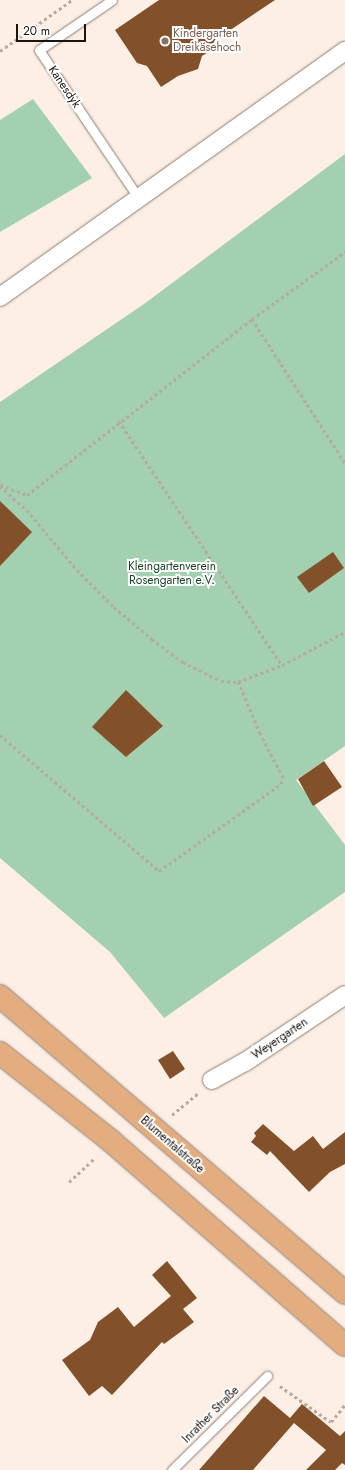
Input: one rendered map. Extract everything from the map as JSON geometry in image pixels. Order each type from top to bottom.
[{"type":"main road","name":"Blumentalstraße","points":[[0,996],[345,1294]]},
{"type":"main road","points":[[0,1053],[111,1141],[345,1345]]},
{"type":"street","points":[[0,297],[345,51]]},
{"type":"street","name":"Weyergarten","points":[[212,1080],[245,1062],[345,995]]},
{"type":"lane","name":"Kanesdyk","points":[[112,0],[39,50],[139,199]]},
{"type":"lane","name":"Inrather Straße","points":[[172,1470],[267,1376]]},
{"type":"path","points":[[0,51],[72,0]]},
{"type":"path","points":[[0,486],[26,495],[119,421],[252,319],[345,252]]},
{"type":"path","points":[[252,319],[345,463]]},
{"type":"path","points":[[119,421],[282,665]]},
{"type":"path","points":[[0,486],[26,510],[109,602],[152,639],[183,662],[220,681],[238,682],[282,665],[345,632]]},
{"type":"path","points":[[0,735],[159,872],[281,784],[283,778],[260,734],[238,682]]},
{"type":"path","points":[[156,1130],[212,1080]]},
{"type":"path","points":[[267,1376],[330,1422],[345,1405]]},
{"type":"green space","points":[[33,99],[92,178],[0,232],[0,120]]},
{"type":"green space","name":"Kleingartenverein Rosengarten e.V.","points":[[345,154],[345,746],[296,780],[345,845],[345,892],[164,1018],[110,952],[0,858],[0,402],[144,304]]},
{"type":"building","points":[[159,0],[275,0],[214,41],[213,49],[202,56],[198,69],[178,76],[161,87],[147,66],[137,63],[115,30]]},
{"type":"building","points":[[0,501],[32,532],[0,566]]},
{"type":"building","points":[[333,552],[344,568],[309,593],[297,577]]},
{"type":"building","points":[[126,690],[163,726],[126,757],[92,727]]},
{"type":"building","points":[[324,761],[342,787],[313,806],[298,779]]},
{"type":"building","points":[[173,1051],[185,1069],[170,1079],[158,1060]]},
{"type":"building","points":[[263,1124],[294,1151],[313,1136],[323,1149],[345,1132],[345,1164],[330,1172],[309,1192],[270,1151],[267,1155],[251,1142],[256,1136],[254,1133]]},
{"type":"building","points":[[167,1261],[197,1298],[183,1309],[194,1322],[164,1344],[162,1342],[112,1395],[102,1386],[89,1396],[62,1360],[90,1340],[98,1322],[118,1307],[134,1327],[171,1296],[152,1275]]},
{"type":"building","points":[[264,1396],[290,1418],[302,1404],[340,1436],[345,1431],[345,1465],[342,1463],[335,1470],[306,1470],[326,1450],[294,1423],[253,1470],[199,1470]]},
{"type":"place","name":"Kindergarten Dreikäsehoch","points":[[165,41]]}]
